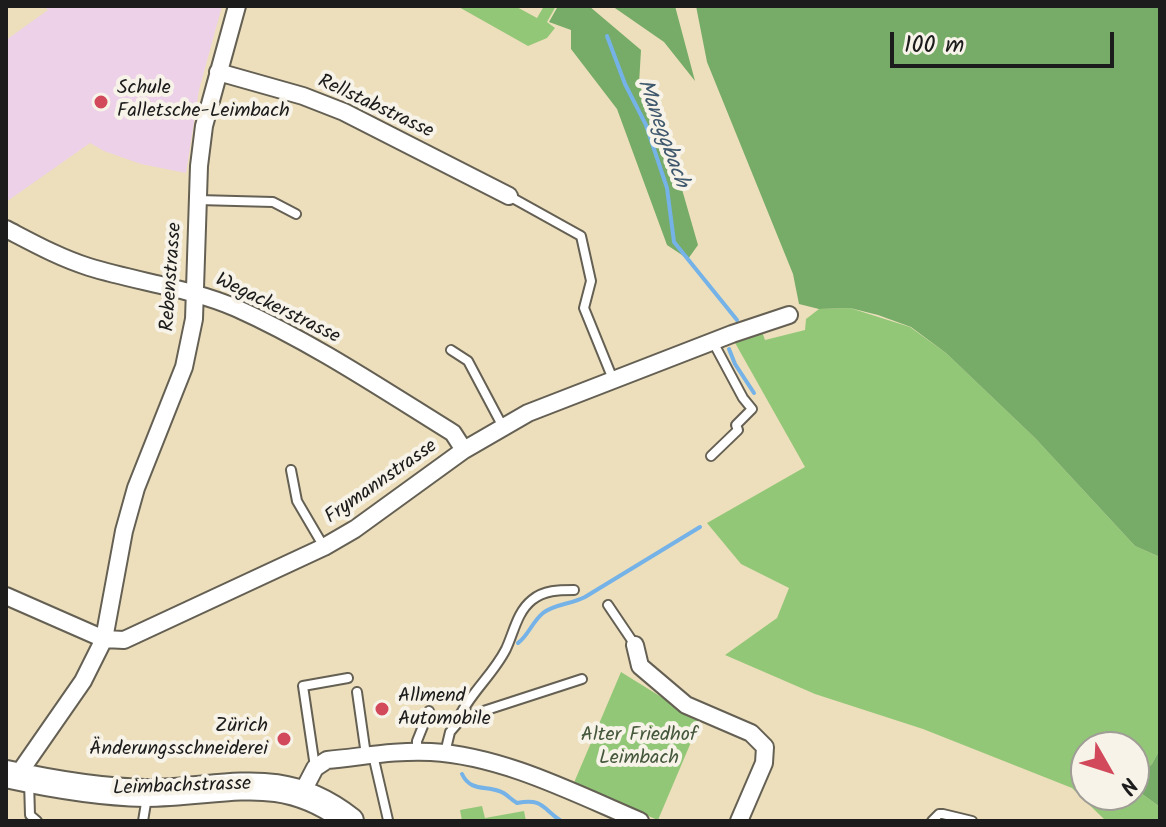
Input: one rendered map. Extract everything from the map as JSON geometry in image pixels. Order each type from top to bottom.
[{"type":"main road","name":"Leimbachstrasse","points":[[17,776],[77,789],[148,793],[267,785],[302,793],[326,803],[350,821]]},
{"type":"street","name":"Rebenstrasse","points":[[104,639],[124,531],[136,488],[184,367],[194,319],[204,126],[237,6]]},
{"type":"street","name":"Rellstabstrasse","points":[[218,72],[303,96],[344,112],[512,198]]},
{"type":"street","name":"Wegackerstrasse","points":[[6,229],[86,266],[194,293],[236,308],[333,358],[453,433],[464,450]]},
{"type":"street","name":"Frymannstrasse","points":[[104,639],[124,640],[324,547],[355,529],[464,450],[537,408],[789,315]]},
{"type":"street","points":[[6,596],[104,639],[83,681],[17,776]]},
{"type":"street","points":[[635,645],[640,666],[686,705],[751,733],[765,747],[764,763],[739,821]]},
{"type":"street","points":[[302,793],[315,768],[327,760],[417,752],[445,753],[530,776],[640,821]]},
{"type":"lane","points":[[512,198],[581,236],[591,281],[584,308],[610,372]]},
{"type":"lane","points":[[198,200],[273,202],[296,214]]},
{"type":"lane","points":[[711,456],[738,430],[736,425],[752,409],[712,342]]},
{"type":"lane","points":[[451,350],[468,361],[503,427]]},
{"type":"lane","points":[[291,470],[297,501],[324,547]]},
{"type":"lane","points":[[445,753],[450,732],[467,702],[502,656],[529,602],[547,592],[574,590]]},
{"type":"lane","points":[[608,605],[635,645]]},
{"type":"lane","points":[[315,768],[303,686],[348,678]]},
{"type":"lane","points":[[457,721],[582,679]]},
{"type":"lane","points":[[357,692],[369,756],[388,820]]},
{"type":"lane","points":[[417,752],[417,741],[429,711]]},
{"type":"lane","points":[[17,776],[30,815],[37,821]]},
{"type":"lane","points":[[143,821],[148,793]]},
{"type":"lane","points":[[932,821],[939,814],[972,821]]},
{"type":"shaded area","name":"Schule Falletsche-Leimbach","points":[[44,6],[222,6],[199,90],[186,173],[141,164],[90,143],[6,202],[6,40],[48,10]]},
{"type":"green space","points":[[457,6],[515,6],[537,18],[544,6],[556,6],[547,22],[555,28],[547,38],[528,46]]},
{"type":"green space","points":[[558,6],[589,6],[641,50],[639,84],[677,172],[698,245],[688,259],[667,245],[617,109],[571,49],[571,30],[549,22]]},
{"type":"green space","points":[[612,6],[675,6],[695,81],[664,42]]},
{"type":"green space","points":[[696,6],[1160,6],[1160,557],[1135,546],[1035,438],[946,353],[911,327],[850,308],[819,309],[799,304],[793,274],[707,62]]},
{"type":"green space","points":[[850,308],[910,327],[946,353],[1035,438],[1135,546],[1160,557],[1160,749],[1150,766],[1150,731],[1070,731],[1070,787],[923,729],[815,694],[725,655],[777,618],[789,588],[741,564],[707,523],[805,467],[734,341],[761,329],[765,340],[805,330],[806,319],[819,309]]},
{"type":"green space","name":"Alter Friedhof Leimbach","points":[[621,672],[700,721],[658,820],[573,785]]},
{"type":"green space","points":[[1160,749],[1160,807],[1150,800],[1152,764]]},
{"type":"green space","points":[[1150,800],[1160,807],[1160,821],[1106,821],[1096,811],[1150,811]]},
{"type":"green space","points":[[482,806],[485,818],[524,811],[526,821],[462,821],[460,810]]},
{"type":"waterway","name":"Maneggbach","points":[[607,36],[625,84],[646,125],[667,188],[674,242],[737,320]]},
{"type":"waterway","name":"Maneggbach","points":[[729,349],[754,393]]},
{"type":"waterway","name":"Maneggbach","points":[[518,643],[547,610],[585,597],[700,527]]},
{"type":"waterway","name":"Maneggbach","points":[[462,774],[473,786],[501,792],[517,803],[542,805],[561,821]]},
{"type":"place","name":"Schule Falletsche-Leimbach","points":[[101,102]]},
{"type":"place","name":"Allmend Automobile","points":[[382,709]]},
{"type":"place","name":"Zürich Änderungsschneiderei","points":[[284,739]]}]
